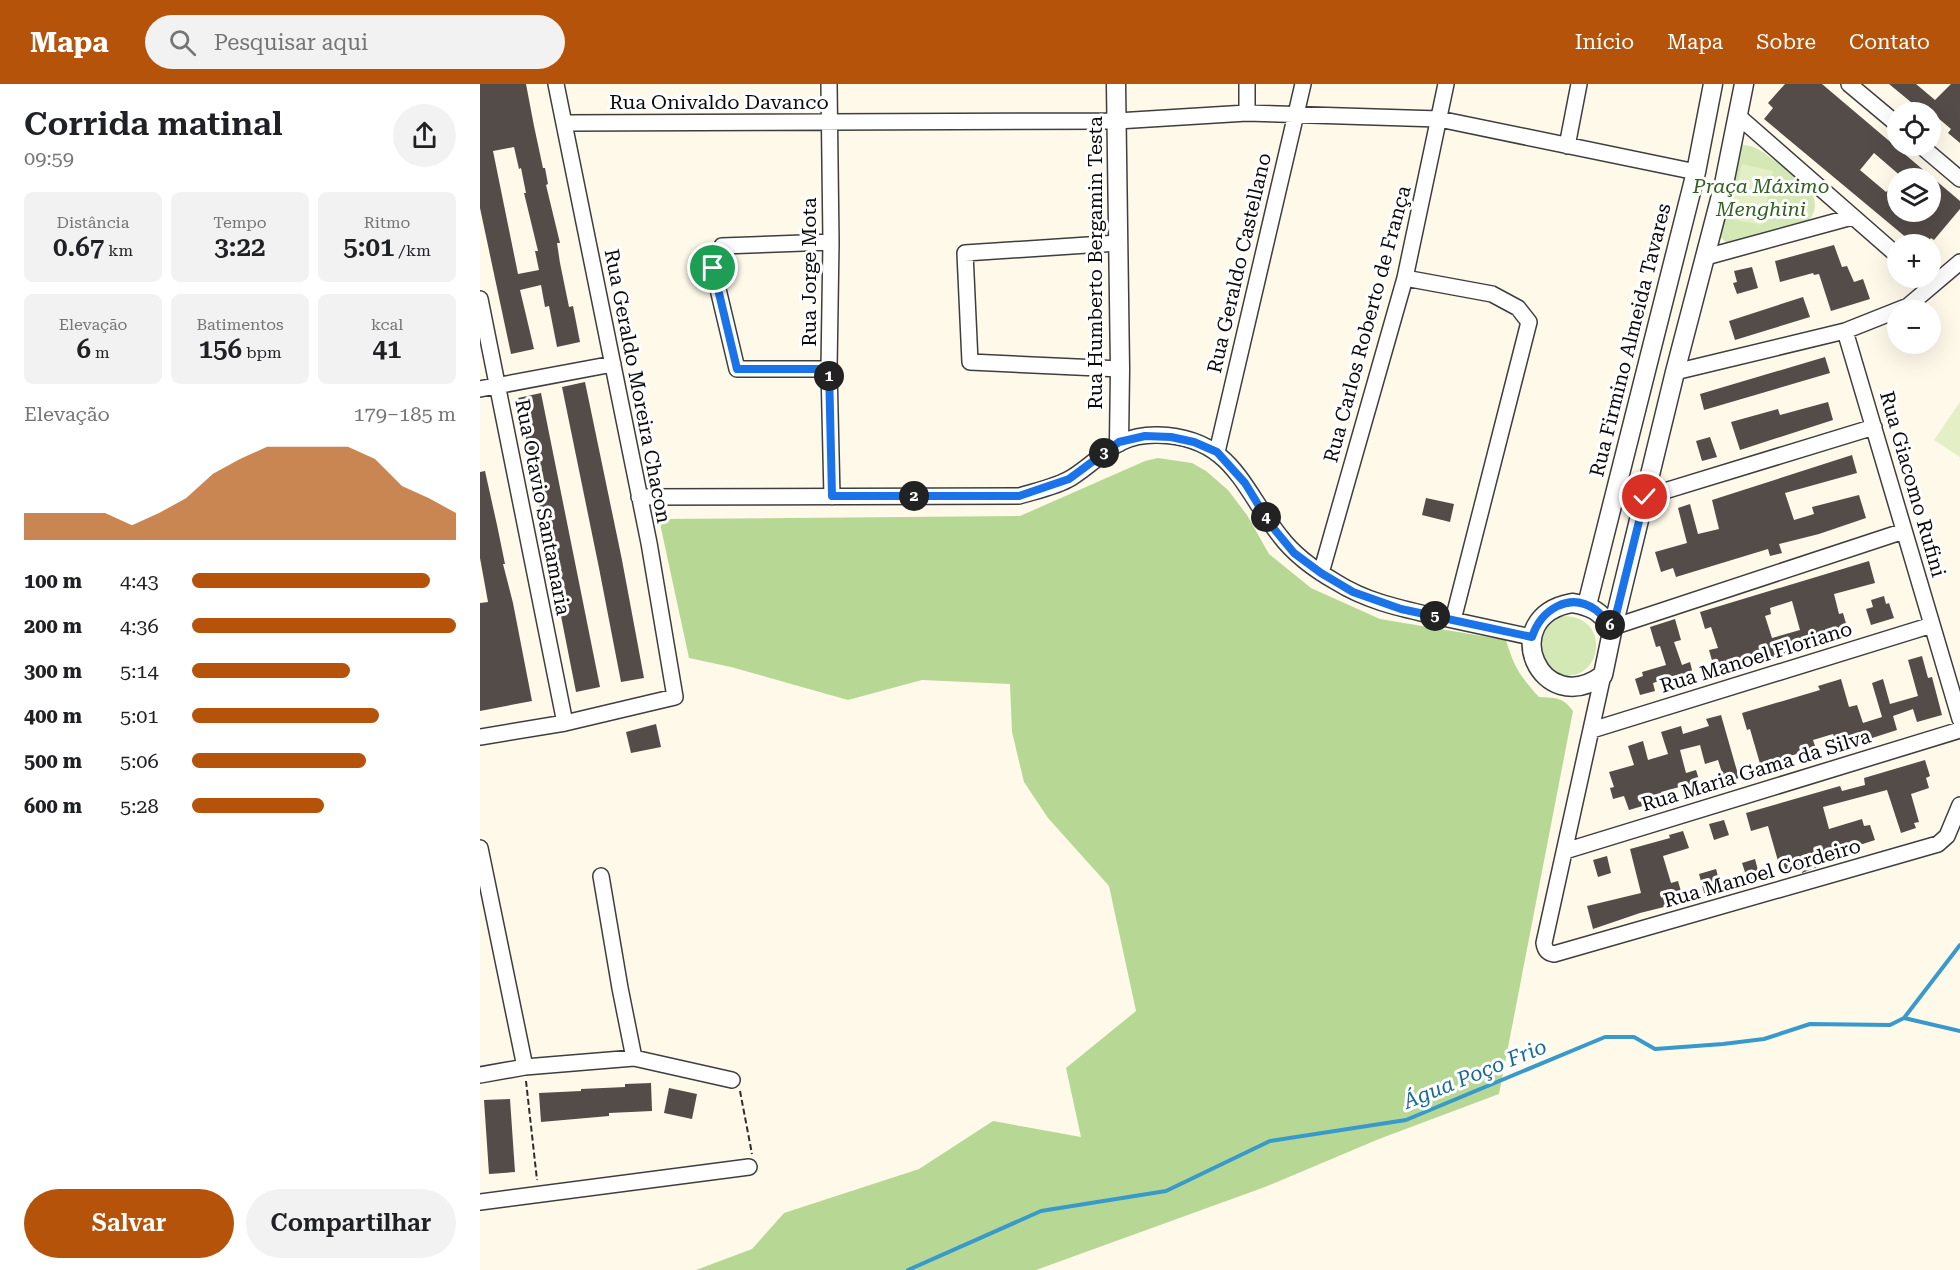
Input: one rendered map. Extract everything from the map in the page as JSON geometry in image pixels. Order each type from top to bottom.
[{"type":"street","name":"Rua Geraldo Moreira Chacon","points":[[556,84],[639,496],[675,697],[565,723]]},
{"type":"street","name":"Rua Jorge Mota","points":[[829,84],[831,242],[829,369],[832,496]]},
{"type":"street","name":"Rua Humberto Bergamin Testa","points":[[1116,84],[1119,442]]},
{"type":"street","points":[[1247,84],[1247,113]]},
{"type":"street","name":"Rua Geraldo Castellano","points":[[1217,452],[1303,84]]},
{"type":"street","name":"Rua Carlos Roberto de França","points":[[1321,573],[1405,278],[1446,84]]},
{"type":"street","points":[[1567,146],[1579,84]]},
{"type":"street","name":"Rua Firmino Almeida Tavares","points":[[1587,605],[1696,172],[1713,84]]},
{"type":"street","points":[[1565,851],[1613,627],[1675,372],[1724,184],[1744,84]]},
{"type":"street","points":[[1849,84],[1887,116]]},
{"type":"street","name":"Rua Onivaldo Davanco","points":[[564,123],[1117,121],[1247,113],[1439,119],[1696,172]]},
{"type":"street","points":[[1738,117],[1887,247]]},
{"type":"street","points":[[1933,156],[1960,178]]},
{"type":"street","points":[[1706,257],[1852,217]]},
{"type":"street","points":[[829,369],[737,369],[713,268],[722,246],[831,242]]},
{"type":"street","points":[[1118,243],[965,253],[970,362],[1120,369]]},
{"type":"street","points":[[1941,274],[1960,262]]},
{"type":"street","points":[[1405,278],[1492,294],[1518,308],[1528,322],[1453,620]]},
{"type":"street","points":[[1675,372],[1845,331],[1908,306],[1923,288]]},
{"type":"street","name":"Rua Otavio Santamaria","points":[[480,298],[565,723]]},
{"type":"street","name":"Rua Giacomo Rufini","points":[[1845,331],[1960,719]]},
{"type":"street","points":[[480,389],[613,364]]},
{"type":"street","points":[[1645,497],[1874,427]]},
{"type":"street","points":[[639,496],[1019,496],[1069,479],[1119,442],[1157,435],[1194,442],[1217,452],[1245,483],[1282,539],[1294,553],[1353,592],[1377,602],[1532,637]]},
{"type":"street","points":[[1613,627],[1904,531]]},
{"type":"street","points":[[1603,675],[1592,683],[1580,687],[1566,687],[1553,682],[1535,663],[1531,651],[1532,637],[1536,624],[1542,617],[1558,606],[1572,603],[1587,605],[1598,611],[1613,627]]},
{"type":"street","name":"Rua Manoel Floriano","points":[[1592,730],[1932,625]]},
{"type":"street","points":[[480,737],[565,723]]},
{"type":"street","name":"Rua Maria Gama da Silva","points":[[1565,851],[1960,730]]},
{"type":"street","name":"Rua Manoel Cordeiro","points":[[1565,851],[1545,943],[1546,951],[1554,954],[1938,844],[1947,836],[1960,805]]},
{"type":"street","points":[[480,848],[525,1067]]},
{"type":"street","points":[[600,876],[634,1058]]},
{"type":"street","points":[[480,1075],[525,1067],[634,1058],[732,1080]]},
{"type":"street","points":[[480,1202],[750,1167]]},
{"type":"path","points":[[525,1067],[538,1194]]},
{"type":"path","points":[[732,1080],[740,1087],[753,1159],[750,1167]]},
{"type":"green space","name":"Praça Máximo Menghini","points":[[1741,145],[1751,146],[1761,151],[1802,181],[1809,189],[1815,205],[1813,214],[1806,224],[1728,244],[1718,235]]},
{"type":"green space","points":[[1742,164],[1773,171],[1762,225],[1730,219]]},
{"type":"green space","points":[[1960,402],[1960,457],[1934,440]]},
{"type":"green space","points":[[1158,458],[1192,463],[1206,471],[1228,490],[1247,515],[1269,554],[1311,588],[1380,619],[1506,640],[1518,671],[1539,697],[1559,699],[1573,711],[1499,1094],[1379,1139],[1265,1187],[1036,1270],[696,1270],[752,1249],[784,1213],[919,1169],[993,1121],[1081,1137],[1066,1068],[1136,1011],[1109,886],[1048,818],[1024,782],[1012,732],[1010,684],[922,680],[848,700],[731,667],[689,658],[659,519],[1020,516],[1145,461]]},
{"type":"green space","points":[[1561,616],[1578,618],[1589,626],[1595,637],[1596,649],[1593,660],[1585,670],[1574,675],[1559,674],[1553,671],[1545,665],[1542,657],[1539,635],[1552,620]]},
{"type":"building","points":[[480,84],[526,84],[560,243],[557,243],[569,307],[573,306],[580,342],[557,347],[549,306],[545,307],[541,285],[520,290],[534,349],[511,354],[480,208]],"holes":[[[514,147],[519,169],[521,168],[526,193],[524,193],[538,251],[535,251],[539,270],[518,274],[493,151]]]},
{"type":"building","points":[[1785,84],[1822,84],[1887,139],[1887,156],[1907,156],[1921,168],[1891,168],[1874,153],[1860,170],[1887,191],[1887,222],[1764,119],[1773,108],[1768,103]]},
{"type":"building","points":[[1889,84],[1916,84],[1935,100],[1951,84],[1960,84],[1960,143],[1948,133],[1951,129],[1941,120],[1941,102],[1911,102]]},
{"type":"building","points":[[1941,185],[1960,201],[1960,209],[1939,234],[1902,234],[1888,222],[1941,222]]},
{"type":"building","points":[[1834,245],[1842,267],[1847,266],[1854,282],[1863,279],[1870,299],[1831,311],[1819,274],[1814,275],[1813,273],[1780,282],[1775,261]]},
{"type":"building","points":[[1752,267],[1758,288],[1737,294],[1733,283],[1737,282],[1734,271]]},
{"type":"building","points":[[1803,297],[1810,317],[1735,340],[1729,321]]},
{"type":"building","points":[[1825,357],[1830,373],[1704,410],[1700,394]]},
{"type":"building","points":[[585,382],[644,678],[621,682],[562,387]]},
{"type":"building","points":[[541,393],[600,687],[576,692],[518,398]]},
{"type":"building","points":[[1828,402],[1833,420],[1740,450],[1731,422],[1778,409],[1780,415]]},
{"type":"building","points":[[1710,437],[1717,457],[1702,461],[1696,441]]},
{"type":"building","points":[[1852,455],[1857,473],[1785,493],[1794,520],[1814,514],[1812,507],[1859,495],[1866,518],[1819,534],[1779,544],[1782,553],[1770,556],[1768,549],[1676,577],[1673,568],[1661,572],[1655,552],[1687,543],[1678,508],[1690,504],[1698,534],[1719,529],[1712,500]]},
{"type":"building","points":[[485,471],[532,701],[480,711],[480,603],[488,602],[480,558],[480,472]]},
{"type":"building","points":[[1426,498],[1454,504],[1450,522],[1422,515]]},
{"type":"building","points":[[1869,561],[1875,583],[1834,594],[1839,614],[1843,613],[1849,634],[1758,662],[1756,657],[1732,664],[1733,669],[1720,673],[1717,663],[1713,664],[1709,650],[1718,648],[1711,627],[1705,629],[1700,612]],"holes":[[[1792,601],[1800,630],[1772,638],[1765,616],[1771,614],[1770,608]]]},
{"type":"building","points":[[1884,596],[1894,618],[1871,625],[1866,609],[1873,607],[1871,600]]},
{"type":"building","points":[[1675,619],[1681,640],[1674,642],[1682,665],[1690,662],[1695,682],[1681,686],[1678,675],[1653,683],[1655,691],[1640,695],[1635,679],[1643,676],[1642,672],[1666,665],[1660,646],[1656,647],[1650,627]]},
{"type":"building","points":[[1922,656],[1928,678],[1932,677],[1942,715],[1917,722],[1913,709],[1893,716],[1897,730],[1841,748],[1839,739],[1835,740],[1833,734],[1813,740],[1817,752],[1801,757],[1800,753],[1761,767],[1750,729],[1747,730],[1742,713],[1820,690],[1818,686],[1841,679],[1849,707],[1857,705],[1863,723],[1882,717],[1872,683],[1883,679],[1890,704],[1918,696],[1908,660]]},
{"type":"building","points":[[1721,715],[1739,778],[1725,782],[1718,760],[1705,764],[1700,745],[1680,750],[1686,773],[1696,770],[1702,789],[1685,794],[1683,786],[1661,792],[1663,800],[1629,810],[1624,796],[1613,799],[1610,788],[1614,787],[1609,772],[1634,765],[1628,746],[1643,741],[1648,760],[1668,754],[1661,732],[1681,726],[1683,734],[1709,726],[1706,719]]},
{"type":"building","points":[[656,724],[661,747],[631,753],[626,732]]},
{"type":"building","points":[[1925,760],[1930,776],[1926,778],[1929,788],[1911,794],[1919,822],[1914,823],[1916,828],[1901,833],[1887,790],[1823,807],[1829,829],[1862,819],[1864,826],[1870,825],[1875,840],[1820,858],[1822,865],[1802,873],[1801,867],[1786,871],[1782,860],[1778,861],[1768,826],[1751,831],[1746,813],[1840,786],[1842,791],[1865,785],[1864,778]]},
{"type":"building","points":[[1724,820],[1729,835],[1714,840],[1709,824]]},
{"type":"building","points":[[1683,831],[1689,848],[1663,856],[1671,883],[1678,881],[1684,902],[1640,913],[1593,929],[1587,906],[1641,893],[1630,849],[1670,838],[1669,835]]},
{"type":"building","points":[[1607,856],[1611,873],[1598,877],[1593,860]]},
{"type":"building","points":[[1755,859],[1760,878],[1748,881],[1742,863]]},
{"type":"building","points":[[1716,869],[1722,891],[1705,896],[1699,874]]},
{"type":"building","points":[[651,1083],[652,1111],[609,1113],[609,1116],[541,1122],[539,1093]]},
{"type":"building","points":[[669,1088],[697,1094],[692,1119],[664,1113]]},
{"type":"building","points":[[510,1099],[515,1172],[489,1174],[484,1100]]},
{"type":"waterway","points":[[1904,1018],[1960,945]]},
{"type":"waterway","name":"Água Poço Frio","points":[[908,1270],[1041,1211],[1166,1191],[1270,1141],[1406,1120],[1605,1037],[1634,1037],[1655,1049],[1764,1039],[1810,1024],[1890,1025],[1904,1018],[1960,1031]]},
{"type":"route","points":[[713,268],[737,369],[829,369],[832,496],[1019,496],[1069,479],[1119,442],[1145,436],[1171,437],[1194,442],[1217,452],[1245,483],[1270,524],[1294,553],[1353,592],[1401,609],[1532,637],[1536,624],[1545,613],[1558,606],[1572,603],[1587,605],[1598,611],[1613,627],[1645,497]]}]
